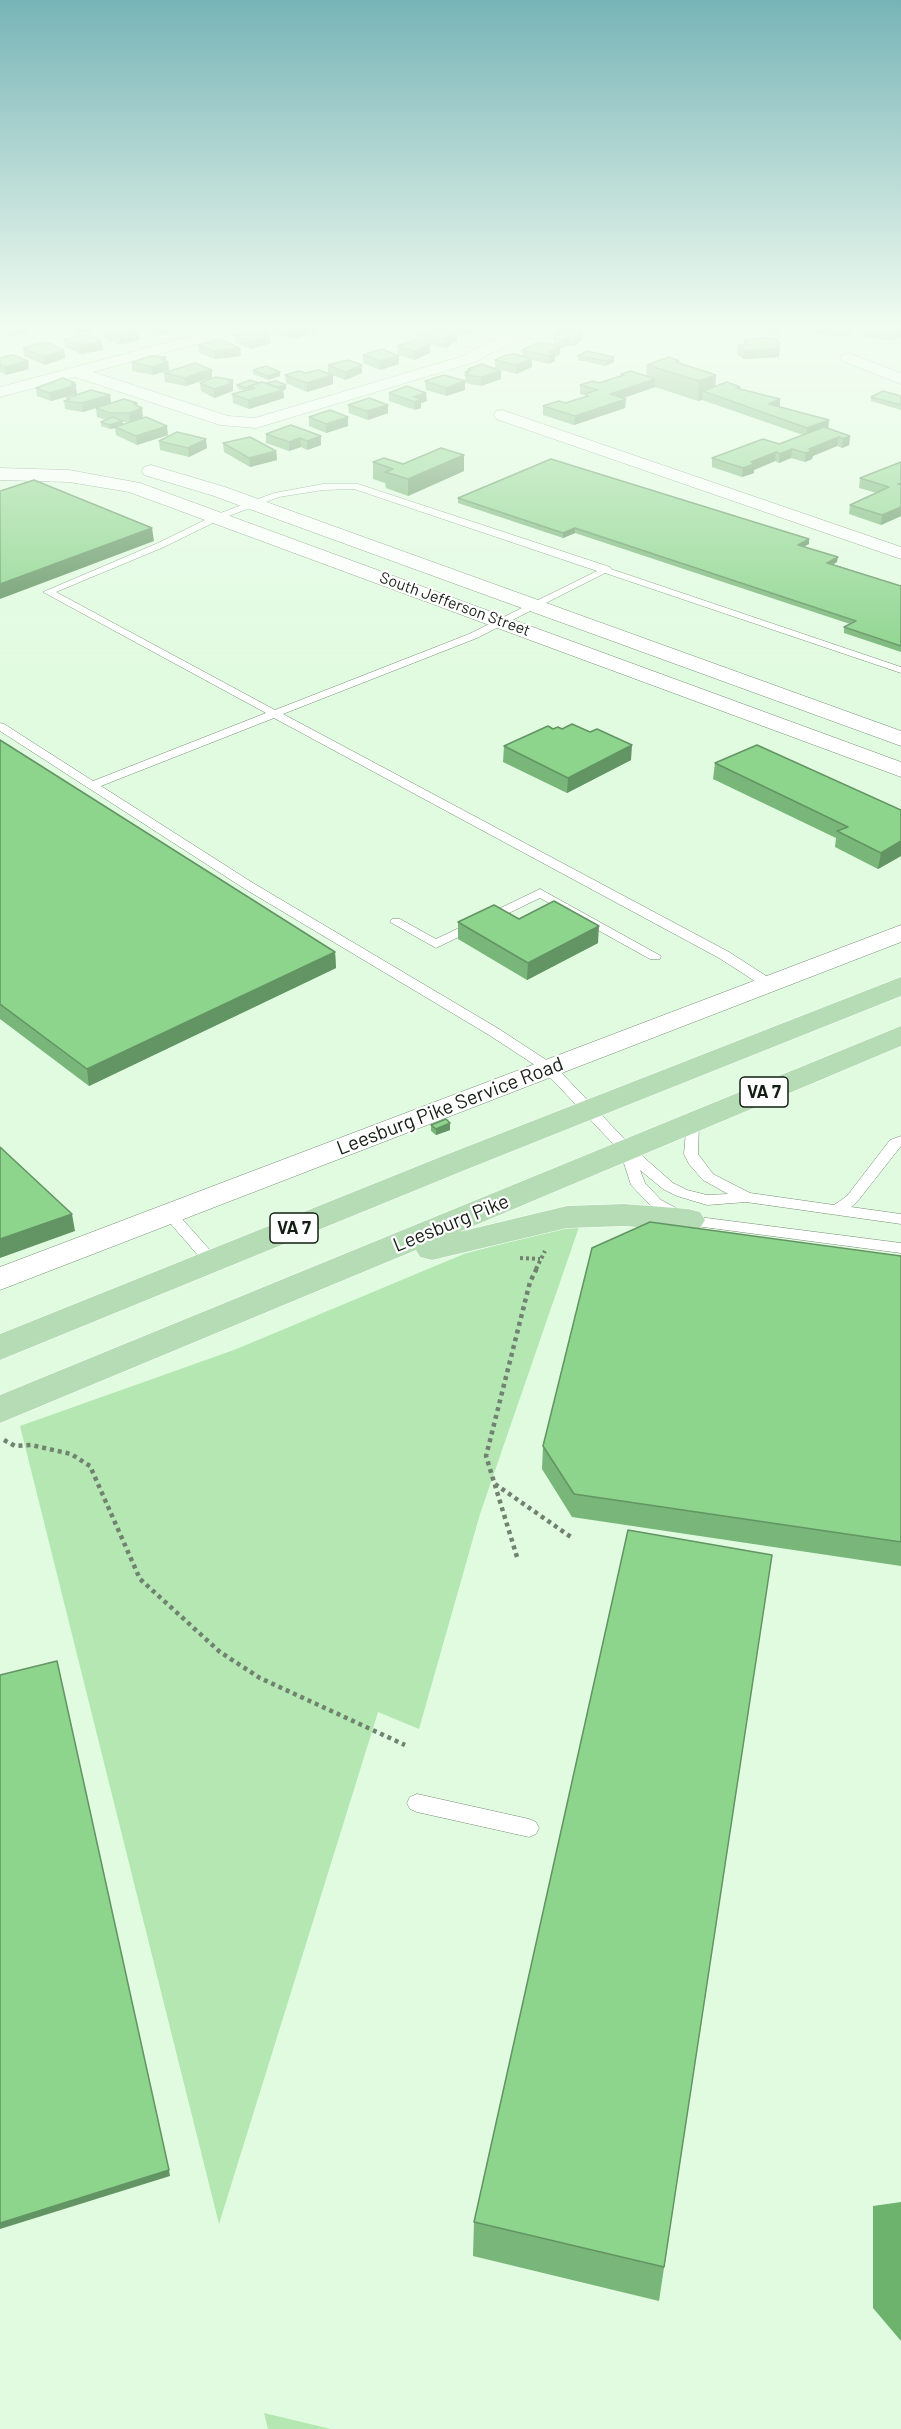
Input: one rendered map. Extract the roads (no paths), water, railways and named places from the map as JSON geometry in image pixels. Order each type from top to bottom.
[{"type":"main road","name":"VA 7","points":[[0,1348],[454,1162],[590,1111],[901,986]]},
{"type":"main road","name":"Leesburg Pike","points":[[2,1425],[316,1278],[901,1035]]},
{"type":"main road","points":[[316,1278],[567,1217],[624,1215],[688,1220]]},
{"type":"street","points":[[586,441],[899,551]]},
{"type":"street","points":[[0,459],[109,464]]},
{"type":"street","name":"South Jefferson Street","points":[[129,467],[181,479],[253,504],[901,738]]},
{"type":"street","name":"South Jefferson Street","points":[[0,474],[69,476],[124,485],[218,517],[901,770]]},
{"type":"street","name":"Leesburg Pike Service Road","points":[[0,1279],[901,933]]},
{"type":"lane","points":[[769,984],[724,955],[48,592],[218,517],[277,495],[323,487],[355,486],[608,569],[901,670]]},
{"type":"lane","points":[[91,786],[473,636],[499,621],[608,569]]},
{"type":"lane","points":[[0,726],[249,886],[494,1032],[549,1068],[627,1150],[661,1180],[682,1193],[707,1200],[746,1197],[901,1219]]},
{"type":"lane","points":[[396,922],[436,944],[540,893],[655,956]]},
{"type":"lane","points":[[692,1123],[692,1154],[696,1164],[708,1177],[746,1197]]},
{"type":"lane","points":[[838,1209],[852,1199],[895,1143],[901,1140]]},
{"type":"lane","points":[[627,1150],[638,1185],[656,1203],[688,1220],[901,1248]]},
{"type":"lane","points":[[170,1214],[212,1262]]},
{"type":"lane","points":[[417,1803],[530,1828]]}]
